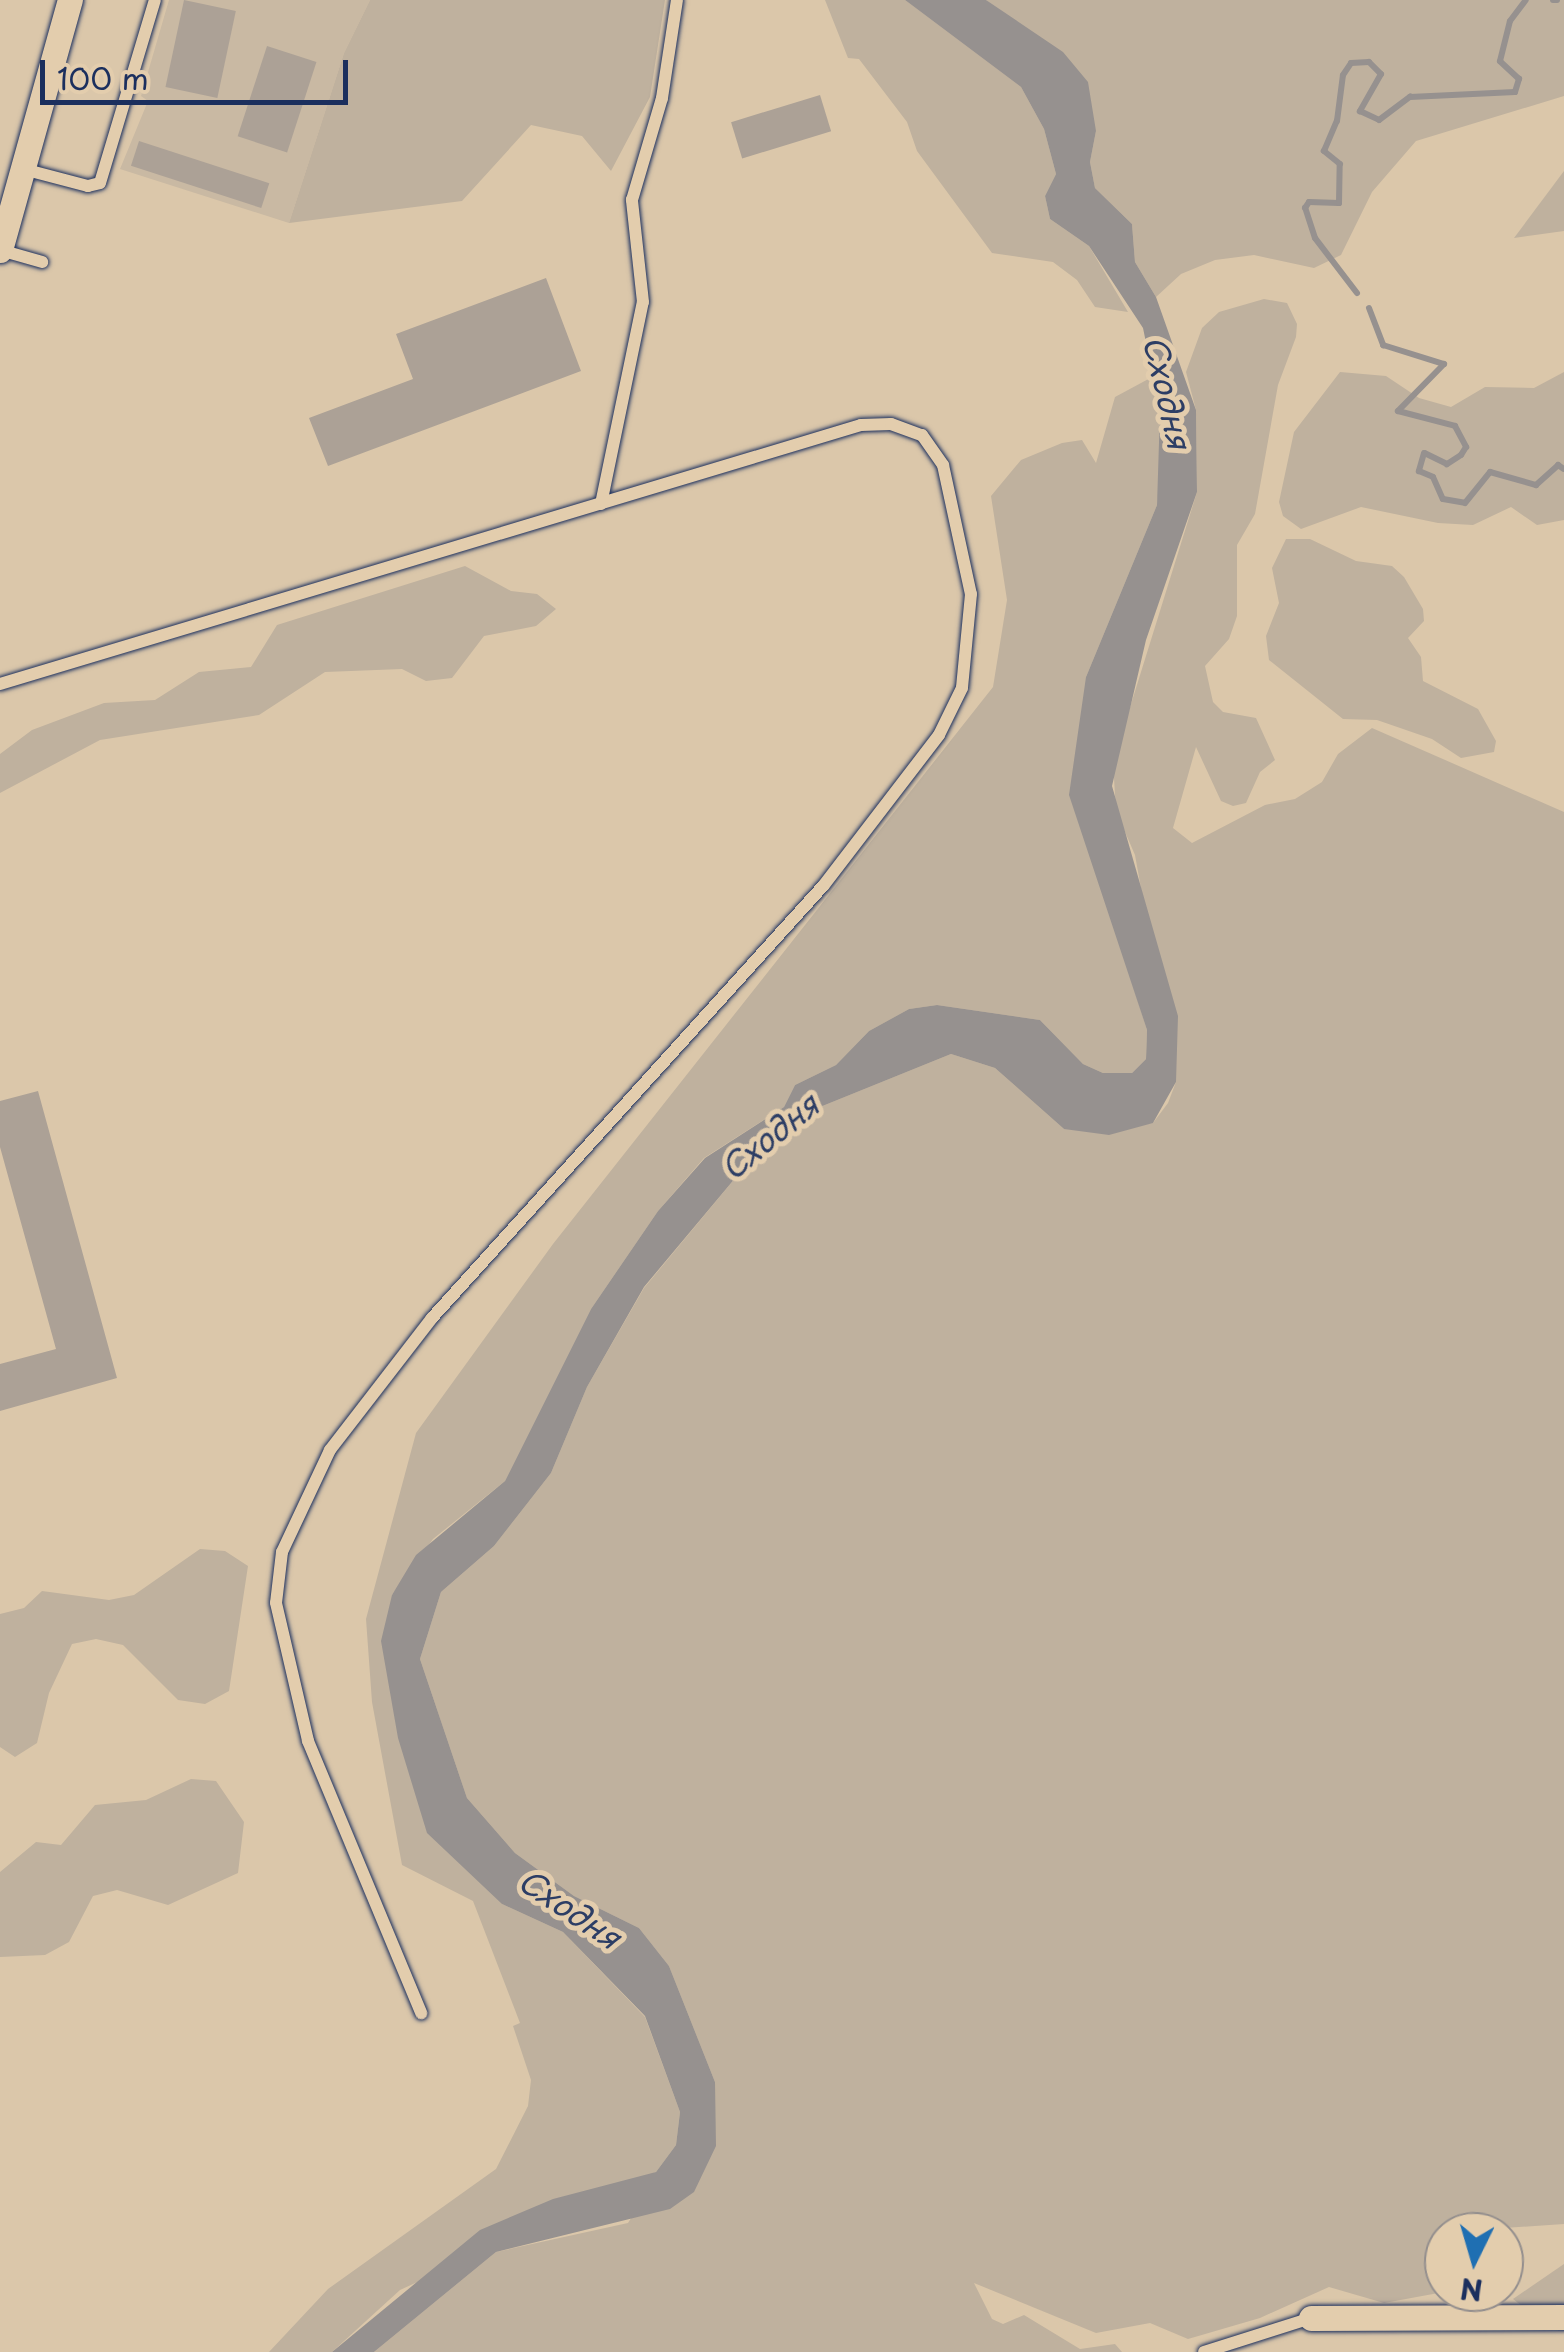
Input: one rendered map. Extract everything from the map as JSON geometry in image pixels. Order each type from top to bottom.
[{"type":"street","points":[[0,250],[70,0]]},
{"type":"street","points":[[1311,2318],[1564,2318]]},
{"type":"lane","points":[[23,169],[88,186],[100,183],[155,0]]},
{"type":"lane","points":[[601,504],[643,302],[632,200],[662,98],[677,0]]},
{"type":"lane","points":[[0,250],[42,262]]},
{"type":"lane","points":[[0,684],[862,425],[891,424],[922,435],[942,464],[964,546],[970,640],[962,688],[939,735],[823,886],[432,1318],[330,1450],[282,1552],[276,1603],[308,1741],[421,2014]]},
{"type":"lane","points":[[1204,2352],[1311,2318]]},
{"type":"shaded area","points":[[169,0],[370,0],[344,53],[289,223],[120,169],[148,101],[141,96]]},
{"type":"shaded area","points":[[370,0],[665,0],[650,97],[611,171],[582,136],[531,125],[462,201],[289,223],[344,53]]},
{"type":"shaded area","points":[[825,0],[905,0],[1021,87],[1044,129],[1056,174],[1045,196],[1050,219],[1089,246],[1128,312],[1095,307],[1077,280],[1053,262],[992,253],[917,151],[907,122],[859,59],[848,58]]},
{"type":"shaded area","points":[[986,0],[1564,0],[1564,96],[1416,141],[1372,192],[1341,255],[1314,268],[1254,255],[1215,260],[1181,274],[1156,297],[1135,262],[1132,224],[1095,188],[1090,162],[1096,131]]},
{"type":"shaded area","points":[[1564,171],[1564,231],[1514,238]]},
{"type":"shaded area","points":[[1264,299],[1287,303],[1297,324],[1278,385],[1255,514],[1237,545],[1237,616],[1229,639],[1205,666],[1213,702],[1223,712],[1256,718],[1275,760],[1260,772],[1246,803],[1233,806],[1221,801],[1196,747],[1173,828],[1192,843],[1265,805],[1295,799],[1322,782],[1338,754],[1372,728],[1564,812],[1564,2224],[1524,2227],[1524,2212],[1424,2212],[1424,2296],[1384,2303],[1329,2287],[1260,2318],[1188,2339],[1150,2323],[1096,2333],[974,2283],[992,2319],[1003,2324],[1024,2315],[1080,2349],[1115,2344],[1122,2352],[374,2352],[496,2252],[628,2223],[715,2082],[669,1966],[639,1928],[574,1896],[515,1853],[467,1798],[420,1659],[441,1592],[494,1546],[551,1473],[587,1387],[644,1288],[747,1164],[820,1107],[951,1054],[995,1068],[1064,1129],[1153,1123],[1168,1103],[1176,1082],[1135,855],[1116,811],[1113,762],[1197,492],[1196,410],[1186,372],[1202,328],[1219,312]]},
{"type":"shaded area","points":[[1340,372],[1386,376],[1419,398],[1451,407],[1485,387],[1534,388],[1564,372],[1564,520],[1537,525],[1511,507],[1473,525],[1438,523],[1361,507],[1301,529],[1283,516],[1279,502],[1294,432]]},
{"type":"shaded area","points":[[1154,376],[1162,457],[1157,505],[1086,677],[1104,894],[1147,1030],[1146,1059],[1132,1073],[1103,1073],[1083,1064],[1040,1020],[937,1005],[909,1009],[869,1031],[836,1065],[795,1085],[784,1107],[704,1158],[658,1211],[591,1309],[505,1481],[433,1539],[392,1595],[502,1904],[563,1932],[645,2017],[680,2112],[676,2145],[656,2172],[400,2290],[332,2352],[269,2352],[328,2289],[496,2169],[528,2106],[531,2080],[513,2026],[520,2023],[473,1901],[402,1865],[372,1702],[366,1619],[416,1433],[553,1244],[993,687],[1007,600],[991,496],[1021,460],[1062,443],[1082,440],[1096,463],[1115,397]]},
{"type":"shaded area","points":[[1286,539],[1310,539],[1356,561],[1392,566],[1404,577],[1423,609],[1424,621],[1408,638],[1421,657],[1423,681],[1478,709],[1496,741],[1494,752],[1461,758],[1432,739],[1377,720],[1343,719],[1269,660],[1266,636],[1279,603],[1272,568]]},
{"type":"shaded area","points":[[465,566],[511,591],[537,594],[556,609],[536,626],[484,636],[452,678],[426,681],[402,669],[325,672],[259,715],[100,740],[0,793],[0,754],[32,730],[104,703],[155,700],[199,672],[251,667],[277,625]]},
{"type":"shaded area","points":[[200,1549],[225,1551],[248,1566],[229,1691],[205,1704],[178,1700],[123,1645],[96,1639],[72,1644],[49,1693],[37,1743],[15,1757],[0,1747],[0,1614],[24,1608],[42,1591],[109,1600],[134,1595]]},
{"type":"shaded area","points":[[191,1779],[216,1781],[244,1822],[238,1873],[168,1905],[117,1890],[93,1896],[69,1942],[45,1955],[0,1957],[0,1872],[36,1842],[61,1845],[95,1805],[146,1800]]},
{"type":"shaded area","points":[[1564,2264],[1564,2306],[1524,2306],[1524,2291]]},
{"type":"water","name":"Сходня","points":[[905,0],[986,0],[1063,52],[1088,82],[1096,131],[1090,162],[1095,188],[1132,224],[1135,262],[1156,297],[1196,410],[1197,492],[1146,640],[1112,786],[1178,1016],[1176,1082],[1153,1123],[1109,1135],[1064,1129],[995,1068],[951,1054],[820,1107],[747,1164],[644,1287],[587,1387],[551,1473],[494,1546],[441,1592],[420,1659],[467,1798],[515,1853],[574,1896],[639,1928],[669,1966],[715,2082],[716,2146],[694,2192],[670,2209],[496,2252],[374,2352],[332,2352],[480,2230],[553,2199],[656,2172],[676,2145],[680,2112],[645,2016],[563,1932],[502,1904],[427,1833],[398,1738],[381,1641],[392,1595],[416,1555],[505,1481],[591,1309],[658,1211],[705,1158],[784,1107],[795,1085],[836,1065],[869,1031],[909,1009],[937,1005],[1040,1020],[1083,1064],[1103,1073],[1132,1073],[1146,1059],[1147,1030],[1069,795],[1086,677],[1157,505],[1160,411],[1143,328],[1089,246],[1050,219],[1045,196],[1056,174],[1044,129],[1021,87]]},
{"type":"building","points":[[184,0],[236,11],[217,98],[165,87]]},
{"type":"building","points":[[267,46],[316,62],[287,152],[238,136]]},
{"type":"building","points":[[820,95],[831,131],[742,159],[731,122]]},
{"type":"building","points":[[139,141],[269,183],[261,208],[131,166]]},
{"type":"building","points":[[546,278],[581,371],[328,466],[309,418],[413,379],[396,334]]},
{"type":"building","points":[[38,1091],[117,1378],[0,1411],[0,1364],[56,1349],[0,1147],[0,1101]]},
{"type":"waterway","points":[[1357,293],[1315,238],[1305,208],[1309,202],[1339,203],[1340,164],[1324,151],[1337,121],[1343,75],[1351,63],[1369,62],[1381,74],[1360,111],[1379,120],[1410,97],[1515,92],[1519,79],[1500,61],[1510,21],[1526,0]]},
{"type":"waterway","points":[[1369,308],[1383,345],[1444,364],[1398,411],[1455,426],[1466,447],[1447,464],[1424,453],[1419,471],[1433,477],[1443,499],[1465,503],[1490,472],[1536,485],[1558,465],[1564,469]]}]
